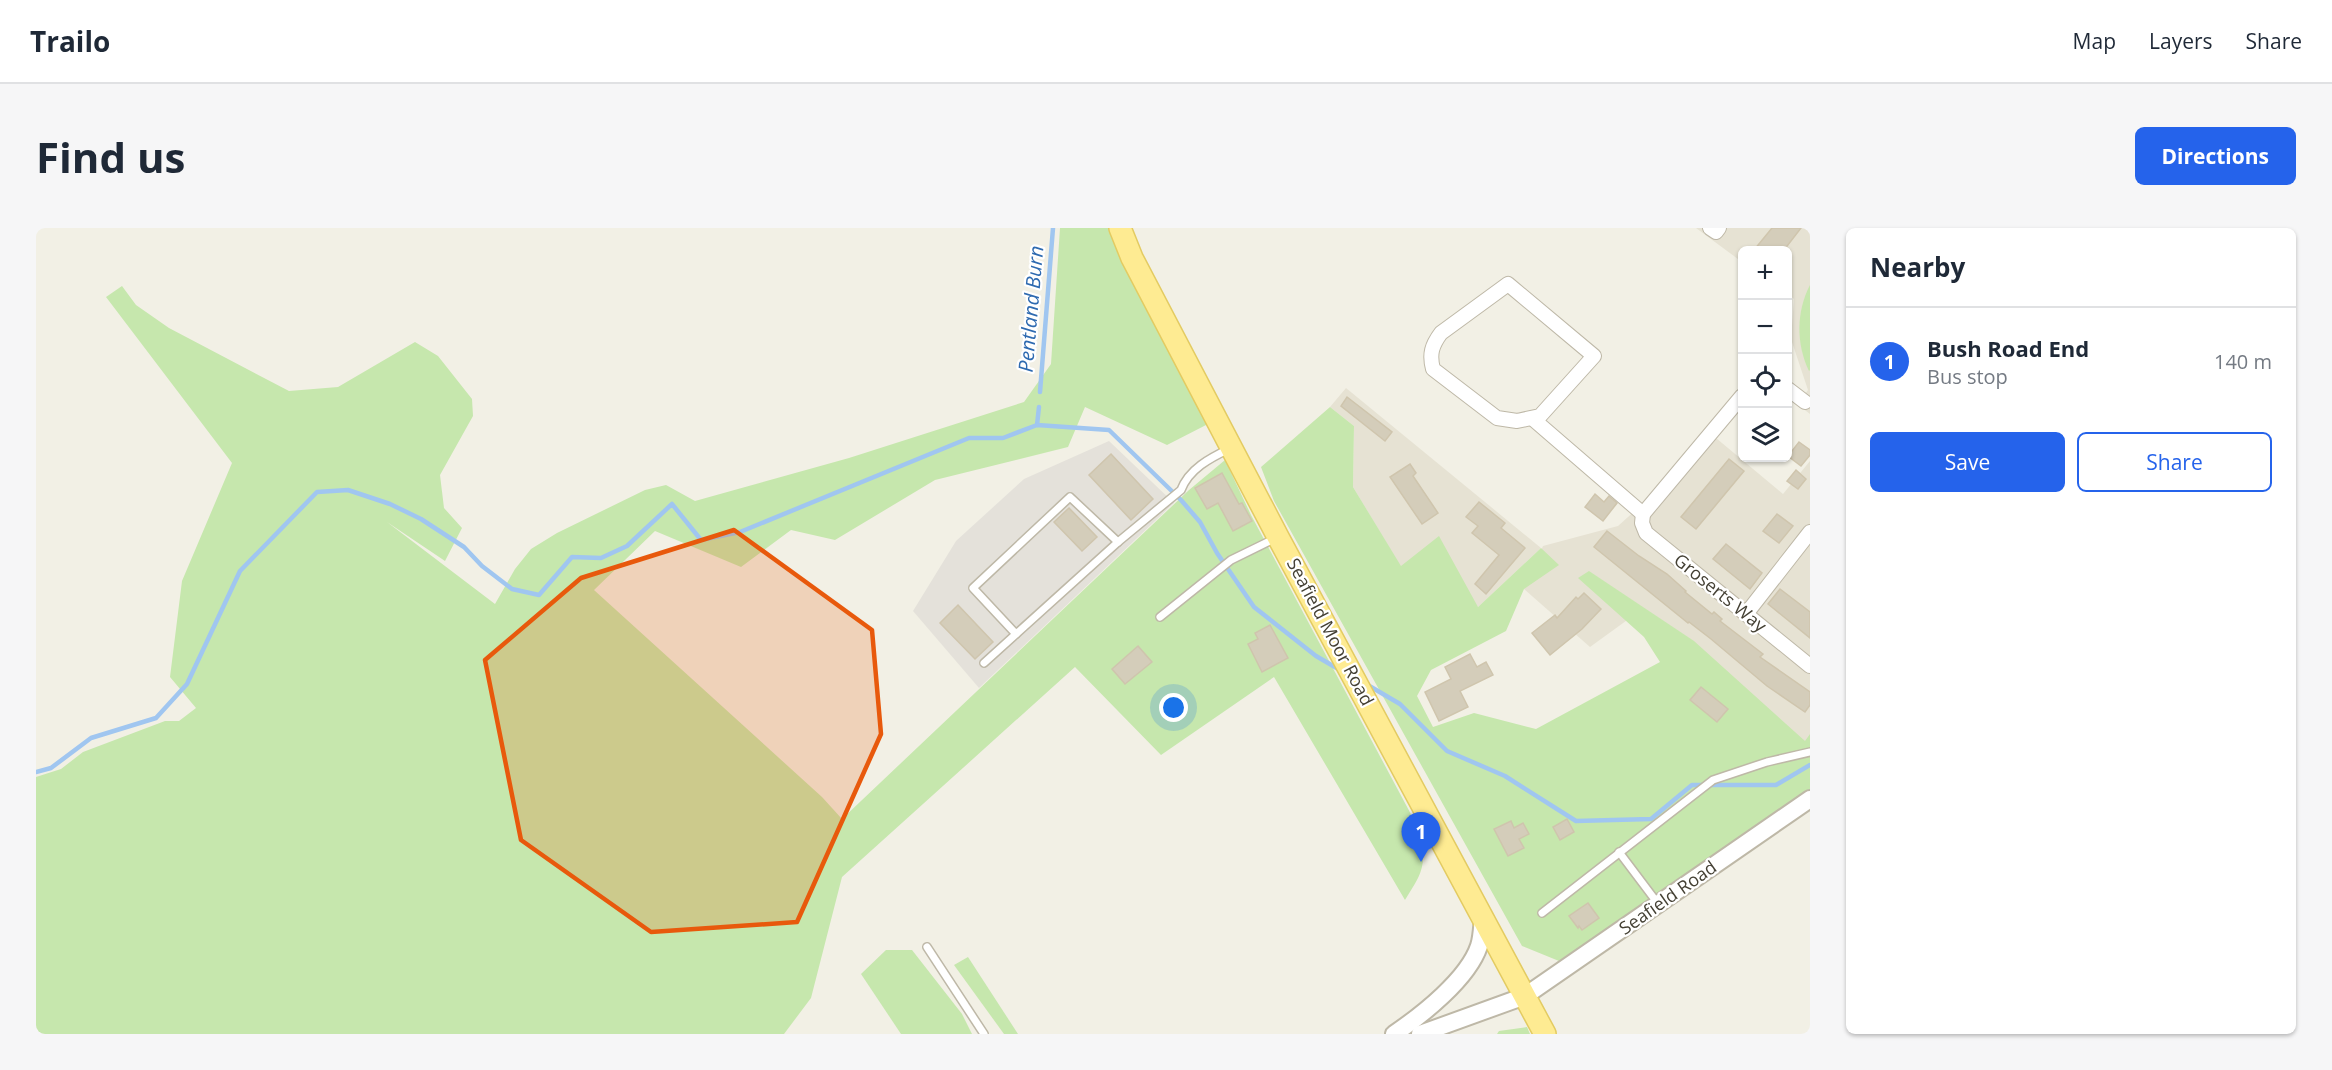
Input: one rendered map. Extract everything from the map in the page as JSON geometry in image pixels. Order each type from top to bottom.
[{"type":"main road","name":"Seafield Moor Road","points":[[1120,228],[1132,258],[1278,537],[1545,1034]]},
{"type":"street","points":[[1710,228],[1716,232],[1719,228]]},
{"type":"street","points":[[1508,284],[1594,356],[1540,416],[1533,419],[1517,422],[1497,418],[1433,369],[1431,363],[1431,349],[1441,333],[1508,284]]},
{"type":"street","points":[[1792,392],[1808,402]]},
{"type":"street","points":[[1533,419],[1643,514],[1738,402]]},
{"type":"street","name":"Groserts Way","points":[[1643,514],[1642,523],[1646,533],[1810,666]]},
{"type":"street","points":[[1746,614],[1810,532]]},
{"type":"street","name":"Seafield Road","points":[[1420,1034],[1525,996],[1810,799]]},
{"type":"street","points":[[1394,1034],[1420,1016],[1465,969],[1479,946],[1483,917]]},
{"type":"lane","points":[[984,663],[1118,542],[1173,497],[1179,491],[1185,478],[1210,458],[1232,447]]},
{"type":"lane","points":[[1016,634],[973,588],[1070,497],[1118,542]]},
{"type":"lane","points":[[1160,617],[1231,560],[1278,537]]},
{"type":"lane","points":[[1542,913],[1713,780],[1767,762],[1810,752]]},
{"type":"lane","points":[[1619,852],[1659,905]]},
{"type":"lane","points":[[927,947],[984,1034]]},
{"type":"highlighted area","points":[[734,530],[872,630],[881,734],[797,922],[651,932],[521,840],[485,660],[581,578]]},
{"type":"shaded area","points":[[1696,228],[1810,228],[1810,414],[1797,404],[1808,390],[1792,342],[1794,299],[1792,297],[1792,246],[1738,246],[1738,259]]},
{"type":"shaded area","points":[[1346,388],[1541,548],[1478,607],[1401,567],[1353,487],[1354,426],[1330,407]]},
{"type":"shaded area","points":[[1716,438],[1738,456],[1738,462],[1745,462],[1783,494],[1810,461],[1810,740],[1801,745],[1630,618],[1590,647],[1524,589],[1543,546],[1618,526]]},
{"type":"shaded area","points":[[1109,441],[1174,503],[979,688],[913,611],[956,541],[1024,479]]},
{"type":"green space","points":[[1060,228],[1109,228],[1208,424],[1167,445],[1085,407],[1068,447],[935,480],[835,540],[791,530],[741,567],[655,531],[594,590],[822,797],[842,819],[1189,490],[1225,460],[1251,515],[1421,833],[1422,868],[1405,900],[1274,677],[1161,755],[1075,667],[842,877],[811,998],[784,1034],[36,1034],[36,777],[61,769],[83,752],[165,721],[179,721],[196,708],[170,677],[182,581],[232,463],[106,297],[122,286],[136,305],[169,328],[289,391],[338,387],[415,342],[438,356],[472,399],[473,416],[440,475],[444,508],[462,528],[445,561],[387,522],[495,604],[515,569],[531,549],[557,533],[645,490],[666,485],[695,501],[849,458],[1024,402],[1051,364]]},
{"type":"green space","points":[[1810,285],[1809,371],[1802,350],[1799,328],[1802,306]]},
{"type":"green space","points":[[1330,407],[1354,426],[1353,487],[1401,566],[1439,536],[1478,607],[1541,548],[1559,565],[1524,589],[1506,631],[1431,670],[1417,696],[1433,727],[1474,713],[1536,729],[1660,662],[1644,637],[1578,578],[1589,571],[1694,641],[1805,741],[1810,734],[1810,791],[1559,961],[1522,946],[1274,501],[1261,467]]},
{"type":"green space","points":[[886,950],[912,950],[962,1014],[972,1034],[901,1034],[861,974]]},
{"type":"green space","points":[[968,957],[1018,1034],[1004,1034],[954,965]]},
{"type":"green space","points":[[1527,1027],[1530,1034],[1497,1034],[1499,1031]]},
{"type":"building","points":[[1772,228],[1801,228],[1787,246],[1757,246]]},
{"type":"building","points":[[1347,397],[1392,432],[1385,441],[1341,406]]},
{"type":"building","points":[[1799,442],[1810,450],[1810,455],[1801,466],[1792,459],[1792,451]]},
{"type":"building","points":[[1111,454],[1153,499],[1131,520],[1089,475]]},
{"type":"building","points":[[1729,459],[1744,471],[1696,529],[1681,517]]},
{"type":"building","points":[[1410,464],[1416,473],[1413,476],[1438,513],[1422,524],[1390,477]]},
{"type":"building","points":[[1796,470],[1806,479],[1798,489],[1787,481]]},
{"type":"building","points":[[1222,473],[1239,504],[1242,503],[1252,521],[1233,531],[1218,503],[1207,509],[1195,488]]},
{"type":"building","points":[[1595,494],[1604,502],[1609,496],[1617,503],[1603,521],[1585,507]]},
{"type":"building","points":[[1479,502],[1505,523],[1501,528],[1525,548],[1486,594],[1475,584],[1499,555],[1472,533],[1478,526],[1466,517]]},
{"type":"building","points":[[1069,508],[1097,537],[1082,551],[1054,522]]},
{"type":"building","points":[[1777,514],[1793,526],[1779,543],[1763,531]]},
{"type":"building","points":[[1607,531],[1667,574],[1712,614],[1714,612],[1722,619],[1720,621],[1763,654],[1760,657],[1810,692],[1810,705],[1805,712],[1767,686],[1594,547]]},
{"type":"building","points":[[1726,544],[1762,573],[1750,589],[1713,559]]},
{"type":"building","points":[[1780,589],[1810,612],[1810,638],[1768,604]]},
{"type":"building","points":[[1584,593],[1601,609],[1582,629],[1550,655],[1532,633],[1555,615],[1557,618],[1576,597],[1578,599]]},
{"type":"building","points":[[958,605],[993,642],[975,659],[940,623]]},
{"type":"building","points":[[1270,625],[1288,658],[1262,672],[1248,644],[1258,639],[1255,633]]},
{"type":"building","points":[[1138,646],[1152,662],[1125,684],[1112,669]]},
{"type":"building","points":[[1470,654],[1477,667],[1486,662],[1493,675],[1460,691],[1468,707],[1439,721],[1425,692],[1451,679],[1445,667]]},
{"type":"building","points":[[1701,687],[1728,709],[1717,722],[1690,700]]},
{"type":"building","points":[[1567,819],[1574,832],[1560,840],[1553,827]]},
{"type":"building","points":[[1511,821],[1514,828],[1523,823],[1529,834],[1519,839],[1524,848],[1508,856],[1494,829]]},
{"type":"building","points":[[1588,903],[1599,918],[1582,930],[1569,916]]},
{"type":"waterway","name":"Pentland Burn","points":[[1040,392],[1053,228]]},
{"type":"waterway","name":"Pentland Burn","points":[[1037,425],[1039,407]]},
{"type":"waterway","points":[[36,772],[51,768],[91,738],[156,718],[187,684],[240,571],[317,492],[348,490],[390,504],[421,519],[464,547],[482,566],[512,589],[539,595],[572,557],[601,558],[627,546],[672,504],[701,540],[740,532],[969,438],[1003,438],[1037,425],[1109,430],[1181,500],[1200,522],[1217,553],[1254,607],[1316,656],[1340,670]]},
{"type":"waterway","points":[[1366,684],[1400,704],[1447,751],[1505,776],[1576,821],[1651,819],[1692,785],[1776,785],[1810,765]]},
{"type":"place","name":"Bush Road End","points":[[1421,862]]}]
